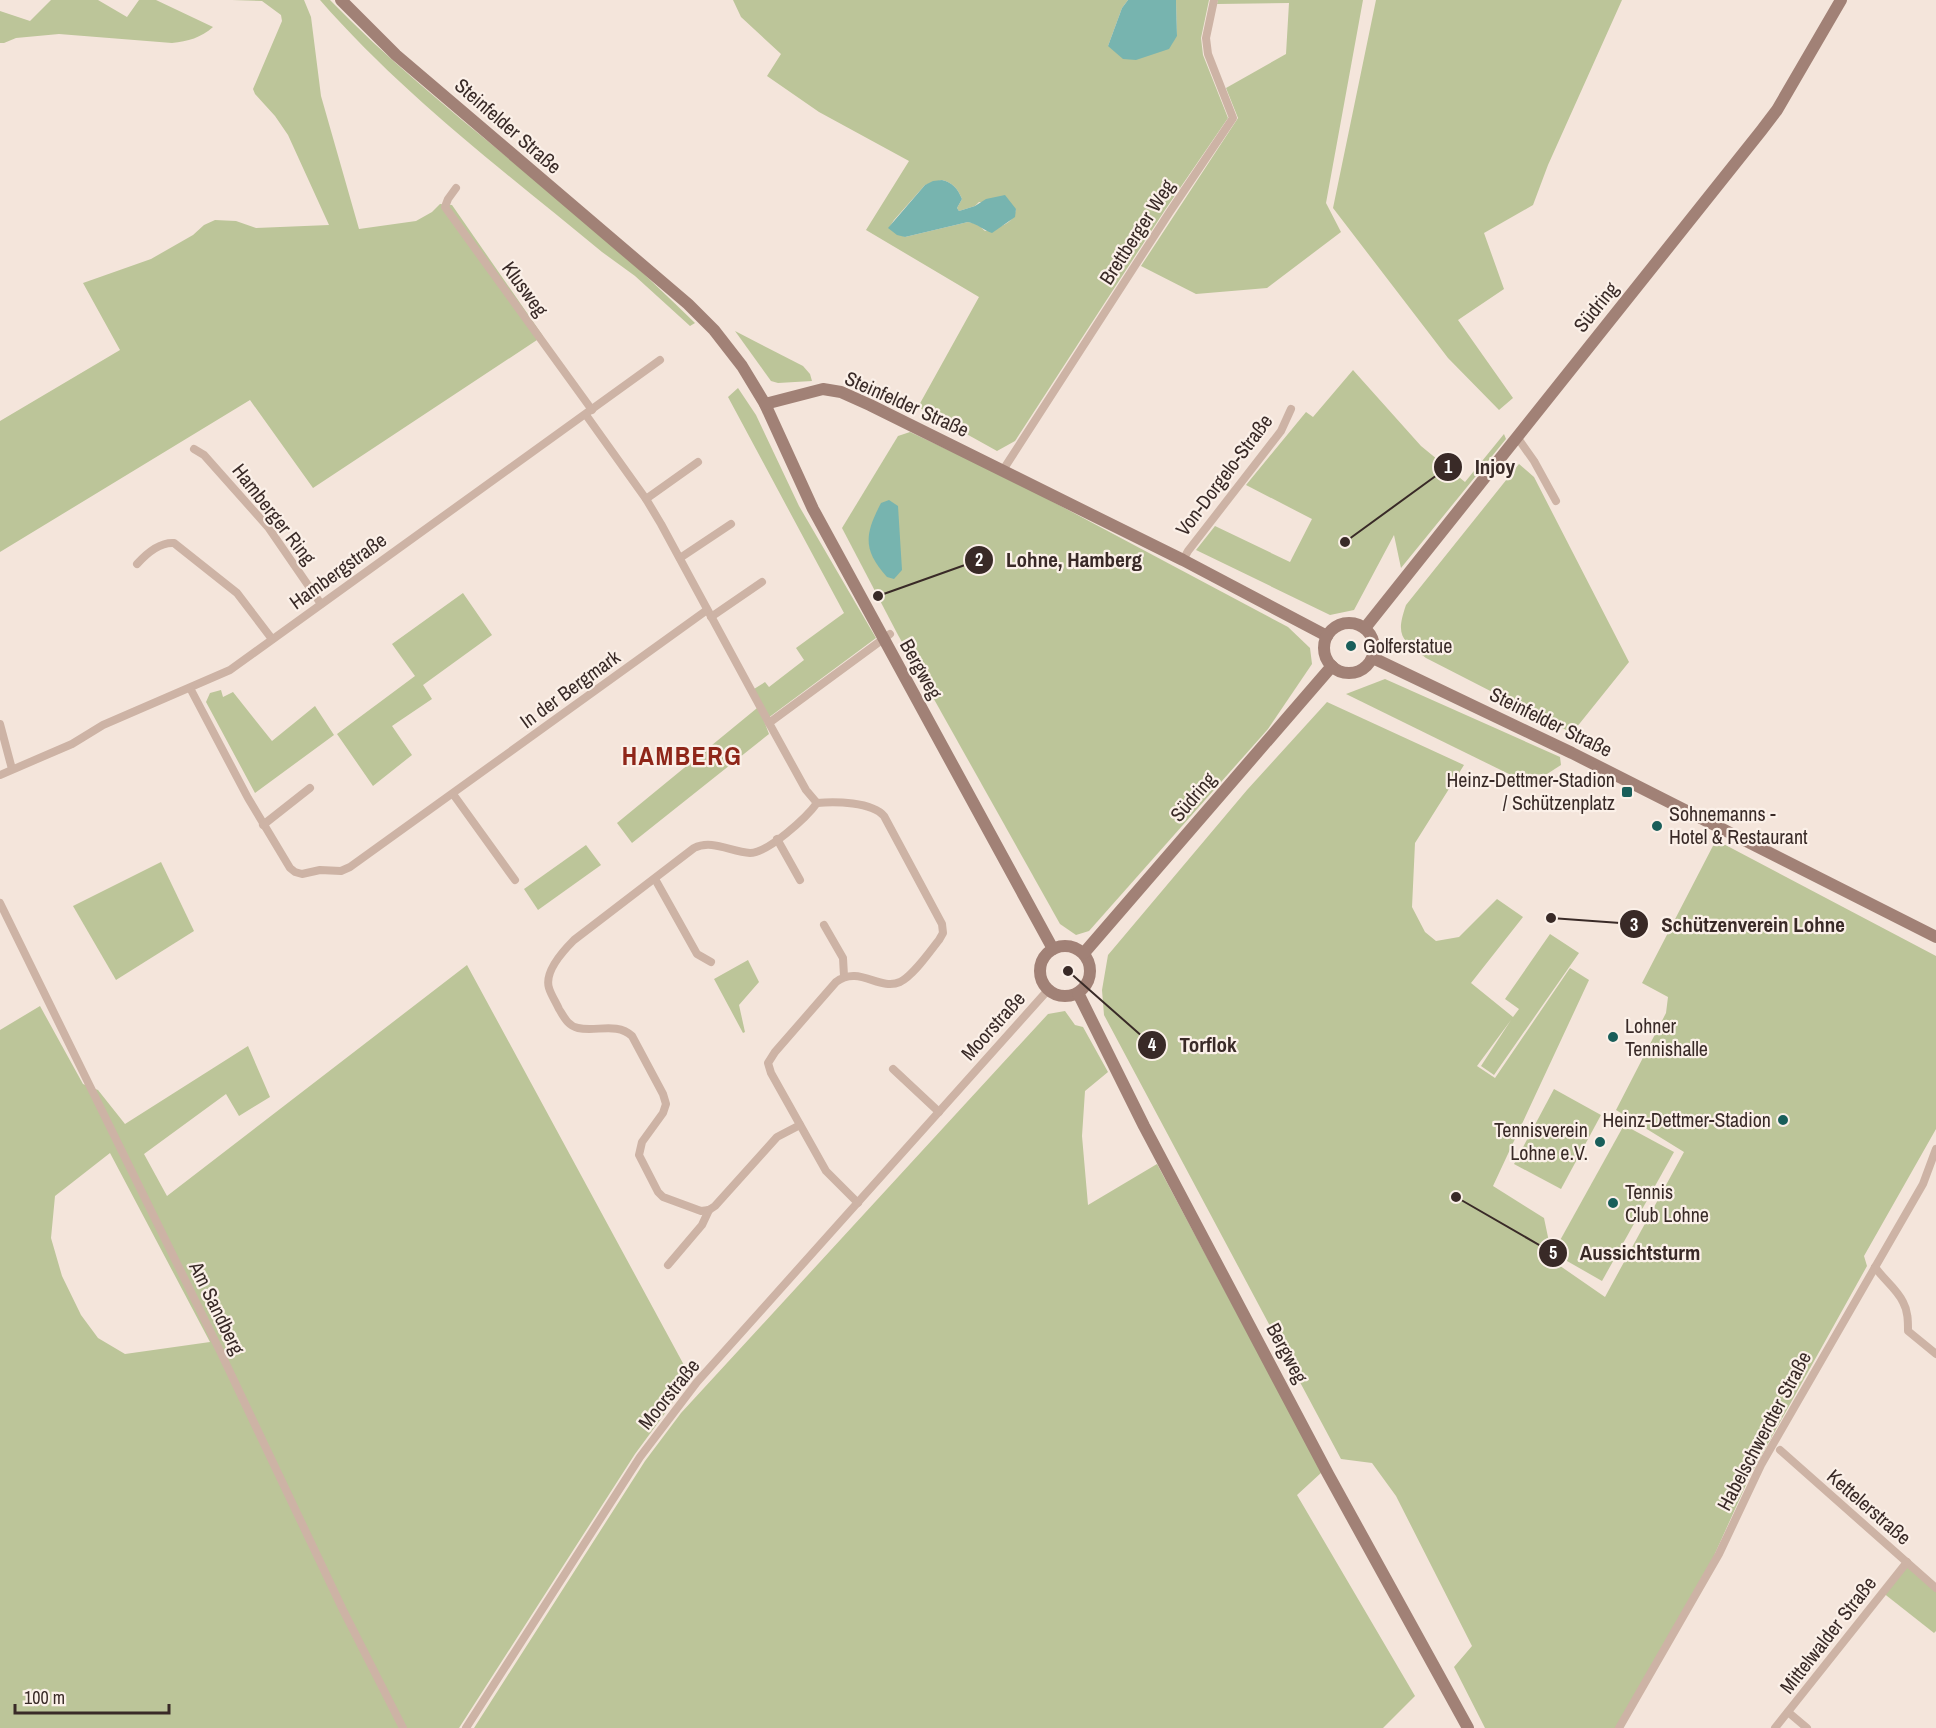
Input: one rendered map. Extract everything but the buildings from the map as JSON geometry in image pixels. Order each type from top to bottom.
[{"type":"main road","name":"Steinfelder Straße","points":[[341,0],[396,55],[688,304],[714,330],[742,366],[765,404],[823,389],[841,392],[1183,560],[1327,636]]},
{"type":"main road","name":"Südring","points":[[1365,628],[1766,124],[1842,0]]},
{"type":"main road","name":"Bergweg","points":[[765,404],[813,509],[886,637],[1053,949]]},
{"type":"main road","points":[[1353,623],[1365,628],[1375,646],[1372,658],[1365,668],[1354,673],[1343,672],[1332,666],[1324,653],[1327,636],[1340,624],[1353,623]]},
{"type":"main road","name":"Steinfelder Straße","points":[[1372,658],[1582,758],[1936,937]]},
{"type":"main road","name":"Südring","points":[[1084,953],[1332,666]]},
{"type":"main road","points":[[1059,946],[1071,946],[1084,953],[1089,961],[1091,973],[1085,988],[1078,993],[1061,996],[1048,990],[1040,977],[1041,965],[1047,953],[1059,946]]},
{"type":"main road","name":"Bergweg","points":[[1078,993],[1144,1126],[1328,1474],[1468,1728]]},
{"type":"street","name":"Brettberger Weg","points":[[1003,470],[1233,118],[1208,54],[1206,38],[1214,0]]},
{"type":"street","name":"Klusweg","points":[[456,188],[445,207],[589,412]]},
{"type":"street","name":"Hambergstraße","points":[[0,775],[72,744],[103,725],[230,670],[660,360]]},
{"type":"street","name":"Von-Dorgelo-Straße","points":[[1183,560],[1281,431],[1291,409]]},
{"type":"street","points":[[589,412],[646,499],[768,723],[806,790],[817,803]]},
{"type":"street","points":[[1517,437],[1534,461],[1556,501]]},
{"type":"street","name":"Hamberger Ring","points":[[194,449],[204,455],[268,527],[321,604]]},
{"type":"street","points":[[646,499],[698,462]]},
{"type":"street","points":[[680,558],[731,524]]},
{"type":"street","points":[[138,564],[147,554],[168,543],[174,543],[237,593],[272,639]]},
{"type":"street","name":"In der Bergmark","points":[[190,688],[284,860],[295,872],[302,874],[320,870],[341,871],[350,867],[709,614],[762,582]]},
{"type":"street","points":[[768,723],[886,637]]},
{"type":"street","points":[[0,724],[12,769]]},
{"type":"street","points":[[263,825],[309,788]]},
{"type":"street","points":[[453,794],[515,880]]},
{"type":"street","points":[[817,803],[833,802],[879,810],[942,924],[943,933],[906,978],[898,983],[853,975],[844,976],[836,982],[774,1052],[768,1063],[771,1073],[826,1171],[858,1203]]},
{"type":"street","points":[[709,1210],[701,1210],[663,1197],[658,1192],[639,1155],[642,1142],[663,1113],[666,1104],[632,1036],[626,1030],[580,1029],[571,1026],[548,986],[549,974],[564,950],[574,940],[700,844],[750,853],[763,849],[809,814],[817,803]]},
{"type":"street","points":[[777,839],[800,880]]},
{"type":"street","points":[[655,879],[697,954],[711,962]]},
{"type":"street","name":"Am Sandberg","points":[[0,903],[220,1351],[343,1610],[403,1728]]},
{"type":"street","points":[[824,925],[843,958],[844,976]]},
{"type":"street","name":"Moorstraße","points":[[466,1728],[640,1457],[697,1382],[1048,990]]},
{"type":"street","points":[[892,1069],[939,1112]]},
{"type":"street","points":[[668,1265],[702,1225],[709,1210],[722,1199],[777,1137],[800,1125]]},
{"type":"street","name":"Habelschwerdter Straße","points":[[1619,1728],[1719,1554],[1761,1465],[1923,1184],[1936,1149]]},
{"type":"street","points":[[1875,1267],[1902,1299],[1907,1311],[1908,1331],[1936,1354]]},
{"type":"street","name":"Kettelerstraße","points":[[1780,1450],[1936,1588]]},
{"type":"street","name":"Mittelwalder Straße","points":[[1775,1728],[1906,1562]]},
{"type":"street","points":[[1788,1712],[1807,1728]]},
{"type":"green space","points":[[51,0],[98,0],[127,17],[139,0],[156,0],[213,27],[194,38],[172,43],[59,34],[16,38],[0,43],[0,11],[30,21]]},
{"type":"green space","points":[[232,0],[304,0],[311,17],[321,96],[359,229],[416,221],[432,212],[440,204],[452,205],[543,336],[313,488],[250,400],[0,552],[0,421],[120,350],[83,283],[151,259],[215,220],[236,221],[256,228],[329,225],[288,135],[253,89],[282,21],[281,15],[262,1]]},
{"type":"green space","points":[[320,0],[330,0],[400,67],[586,222],[695,323],[690,326],[635,276],[602,252],[456,132],[385,68]]},
{"type":"green space","points":[[733,0],[1128,0],[1122,8],[1108,46],[1177,36],[1176,0],[1209,0],[1201,38],[1203,55],[1228,118],[1165,210],[1015,441],[997,451],[918,407],[979,297],[866,230],[909,161],[819,112],[767,76],[781,54],[741,17]],"holes":[[[942,180],[954,186],[960,195],[962,199],[957,208],[959,211],[975,206],[979,202],[1016,209],[1012,219],[1005,225],[985,231],[977,224],[968,222],[905,237],[889,228],[925,185]]]},
{"type":"green space","points":[[1218,0],[1363,0],[1326,203],[1341,232],[1267,288],[1196,294],[1141,266],[1238,118],[1226,88],[1286,54],[1289,3],[1217,4]]},
{"type":"green space","points":[[1376,0],[1622,0],[1548,165],[1533,205],[1484,233],[1504,289],[1458,320],[1513,398],[1499,410],[1448,358],[1333,208]]},
{"type":"green space","points":[[735,331],[803,366],[810,374],[812,381],[778,383],[771,381]]},
{"type":"green space","points":[[1353,370],[1421,446],[1465,482],[1504,434],[1506,439],[1401,568],[1394,535],[1354,610],[1330,615],[1196,550],[1215,526],[1290,562],[1312,519],[1246,485],[1306,412],[1313,417]]},
{"type":"green space","points":[[738,388],[756,415],[799,506],[876,638],[764,721],[769,734],[632,843],[617,823],[762,704],[754,689],[765,682],[769,687],[804,660],[796,648],[844,613],[728,397]]},
{"type":"green space","points":[[910,432],[1010,479],[1288,627],[1310,648],[1312,664],[1268,729],[1089,931],[1076,935],[1060,924],[898,635],[842,528],[898,436]]},
{"type":"green space","points":[[1519,464],[1534,477],[1629,662],[1572,733],[1426,658],[1406,641],[1401,631],[1406,605]]},
{"type":"green space","points":[[463,593],[492,635],[423,685],[432,699],[392,726],[412,755],[373,786],[337,734],[415,676],[392,644]]},
{"type":"green space","points":[[1385,679],[1560,757],[1561,765],[1547,774],[1513,776],[1346,694]]},
{"type":"green space","points":[[221,690],[223,697],[233,692],[272,741],[315,706],[334,735],[255,793],[206,702],[210,693]]},
{"type":"green space","points":[[1327,702],[1464,765],[1415,843],[1412,907],[1425,932],[1436,941],[1459,937],[1497,899],[1523,917],[1471,983],[1513,1017],[1519,1009],[1505,999],[1550,934],[1579,953],[1494,1075],[1481,1066],[1511,1020],[1477,1066],[1495,1078],[1570,968],[1589,980],[1493,1186],[1544,1218],[1553,1261],[1605,1297],[1684,1152],[1616,1110],[1666,1013],[1668,997],[1642,983],[1716,840],[1936,956],[1936,1129],[1864,1256],[1867,1266],[1750,1476],[1713,1558],[1616,1728],[1485,1728],[1454,1667],[1472,1646],[1396,1496],[1372,1463],[1341,1459],[1104,1015],[1102,990],[1108,955],[1247,790]]},
{"type":"green space","points":[[586,845],[601,865],[538,910],[524,889]]},
{"type":"green space","points":[[161,862],[194,931],[116,980],[73,906]]},
{"type":"green space","points":[[748,960],[759,982],[739,1005],[745,1032],[743,1033],[714,979]]},
{"type":"green space","points":[[467,965],[691,1378],[635,1454],[459,1728],[0,1728],[0,1030],[40,1006],[83,1084],[98,1090],[125,1124],[248,1046],[270,1097],[239,1116],[226,1094],[144,1154],[167,1196]],"holes":[[[110,1153],[210,1342],[125,1354],[98,1338],[81,1315],[62,1276],[51,1238],[55,1196]]]},
{"type":"green space","points":[[1065,1011],[1075,1025],[1083,1027],[1108,1072],[1085,1091],[1082,1136],[1088,1205],[1157,1164],[1322,1472],[1297,1495],[1415,1696],[1383,1728],[474,1728],[645,1461],[681,1413],[1048,1014]]},
{"type":"green space","name":"Tennis Club Lohne","points":[[1554,1089],[1601,1115],[1561,1189],[1514,1164]]},
{"type":"green space","name":"Tennis Club Lohne","points":[[1624,1125],[1674,1152],[1602,1281],[1553,1253]]},
{"type":"green space","points":[[1907,1562],[1936,1588],[1936,1631],[1934,1633],[1882,1592]]},
{"type":"water","points":[[1128,0],[1176,0],[1177,36],[1169,49],[1136,60],[1123,59],[1108,46],[1122,8]]},
{"type":"water","points":[[942,180],[952,184],[959,192],[962,199],[957,208],[959,211],[975,206],[986,199],[1005,195],[1016,209],[1015,217],[992,233],[968,222],[905,237],[897,235],[888,228],[925,185]]},
{"type":"water","points":[[889,500],[898,506],[902,570],[894,579],[887,577],[873,558],[869,541],[869,533],[881,503]]},
{"type":"place","name":"Injoy","points":[[1345,542]]},
{"type":"place","name":"Lohne, Hamberg","points":[[878,596]]},
{"type":"place","name":"Golferstatue","points":[[1351,646]]},
{"type":"place","name":"Heinz-Dettmer-Stadion / Schützenplatz","points":[[1627,792]]},
{"type":"place","name":"Sohnemanns - Hotel & Restaurant","points":[[1657,826]]},
{"type":"place","name":"Schützenverein Lohne","points":[[1551,918]]},
{"type":"place","name":"Torflok","points":[[1068,971]]},
{"type":"place","name":"Lohner Tennishalle","points":[[1613,1037]]},
{"type":"place","name":"Heinz-Dettmer-Stadion","points":[[1783,1120]]},
{"type":"place","name":"Tennisverein Lohne e.V.","points":[[1600,1142]]},
{"type":"place","name":"Aussichtsturm","points":[[1456,1197]]},
{"type":"place","name":"Tennis Club Lohne","points":[[1613,1203]]},
{"type":"district","name":"HAMBERG","points":[[682,756]]}]
